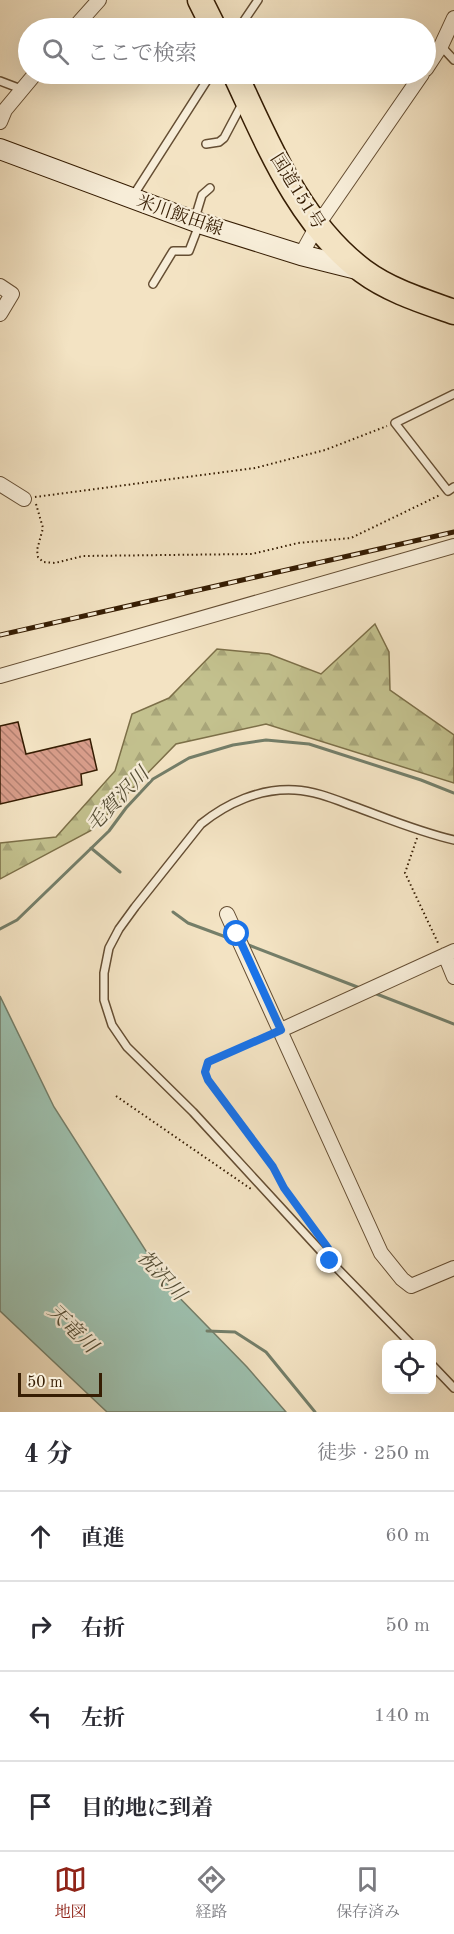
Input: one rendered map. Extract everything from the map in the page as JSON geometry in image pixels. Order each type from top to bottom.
[{"type":"highway","points":[[200,0],[209,18]]},
{"type":"highway","name":"国道151号","points":[[240,84],[288,182],[317,226],[364,271],[391,288],[454,312]]},
{"type":"main road","name":"米川飯田線","points":[[0,149],[197,222],[301,255],[364,271]]},
{"type":"street","points":[[83,18],[99,0]]},
{"type":"street","points":[[436,54],[454,18]]},
{"type":"street","points":[[0,122],[5,104],[26,84]]},
{"type":"street","points":[[301,255],[317,226],[415,84]]},
{"type":"street","points":[[391,288],[408,283],[454,299]]},
{"type":"street","points":[[0,286],[12,294],[0,314]]},
{"type":"street","points":[[0,484],[30,498]]},
{"type":"street","points":[[0,676],[454,546]]},
{"type":"street","points":[[227,914],[381,1253],[402,1279],[411,1286],[454,1268]]},
{"type":"street","points":[[281,1030],[449,953],[454,977]]},
{"type":"lane","points":[[246,18],[258,0]]},
{"type":"lane","points":[[441,46],[454,60]]},
{"type":"lane","points":[[0,81],[21,89]]},
{"type":"lane","points":[[132,198],[205,84]]},
{"type":"lane","points":[[206,144],[219,142],[224,138],[246,96]]},
{"type":"lane","points":[[153,284],[173,251],[189,251],[202,195],[210,188]]},
{"type":"lane","points":[[451,489],[395,423],[454,394]]},
{"type":"lane","points":[[407,1340],[330,1261],[193,1112],[127,1047],[112,1025],[104,1000],[104,974],[110,948],[119,929],[135,907],[201,824],[242,798],[294,790],[322,794],[420,831],[454,840]]},
{"type":"lane","points":[[436,1369],[454,1388]]},
{"type":"path","points":[[30,498],[255,468],[325,450],[395,423]]},
{"type":"path","points":[[30,498],[36,502],[43,528],[37,550],[38,557],[43,562],[55,563],[83,556],[252,554],[298,543],[351,538],[451,489]]},
{"type":"path","points":[[420,831],[405,873],[449,953]]},
{"type":"path","points":[[281,1030],[208,1062],[205,1072],[208,1080],[273,1167],[284,1188],[328,1248],[330,1261]]},
{"type":"path","points":[[116,1096],[248,1187],[278,1204]]},
{"type":"green space","points":[[375,624],[389,652],[390,690],[454,735],[454,783],[266,724],[176,744],[92,830],[0,879],[0,843],[56,837],[115,771],[132,714],[169,698],[217,649],[269,654],[321,674]]},
{"type":"water","name":"天竜川","points":[[0,996],[54,1107],[169,1287],[247,1367],[286,1412],[107,1412],[0,1311]]},
{"type":"building","points":[[18,722],[26,754],[90,739],[97,770],[81,774],[82,785],[0,804],[0,726]]},
{"type":"waterway","name":"毛賀沢川","points":[[0,929],[17,920],[109,831],[126,808],[153,779],[189,758],[233,745],[266,740],[309,744],[454,793]]},
{"type":"waterway","points":[[91,848],[120,872]]},
{"type":"waterway","points":[[173,912],[188,923],[234,940]]},
{"type":"waterway","points":[[246,944],[360,988]]},
{"type":"waterway","points":[[374,993],[454,1024]]},
{"type":"waterway","name":"祝沢川","points":[[207,1331],[235,1332],[266,1352],[315,1412]]},
{"type":"railway","points":[[0,635],[454,532]]},
{"type":"route","points":[[237,934],[281,1030],[208,1062],[205,1072],[208,1080],[273,1167],[284,1188],[328,1248],[330,1261]]}]
